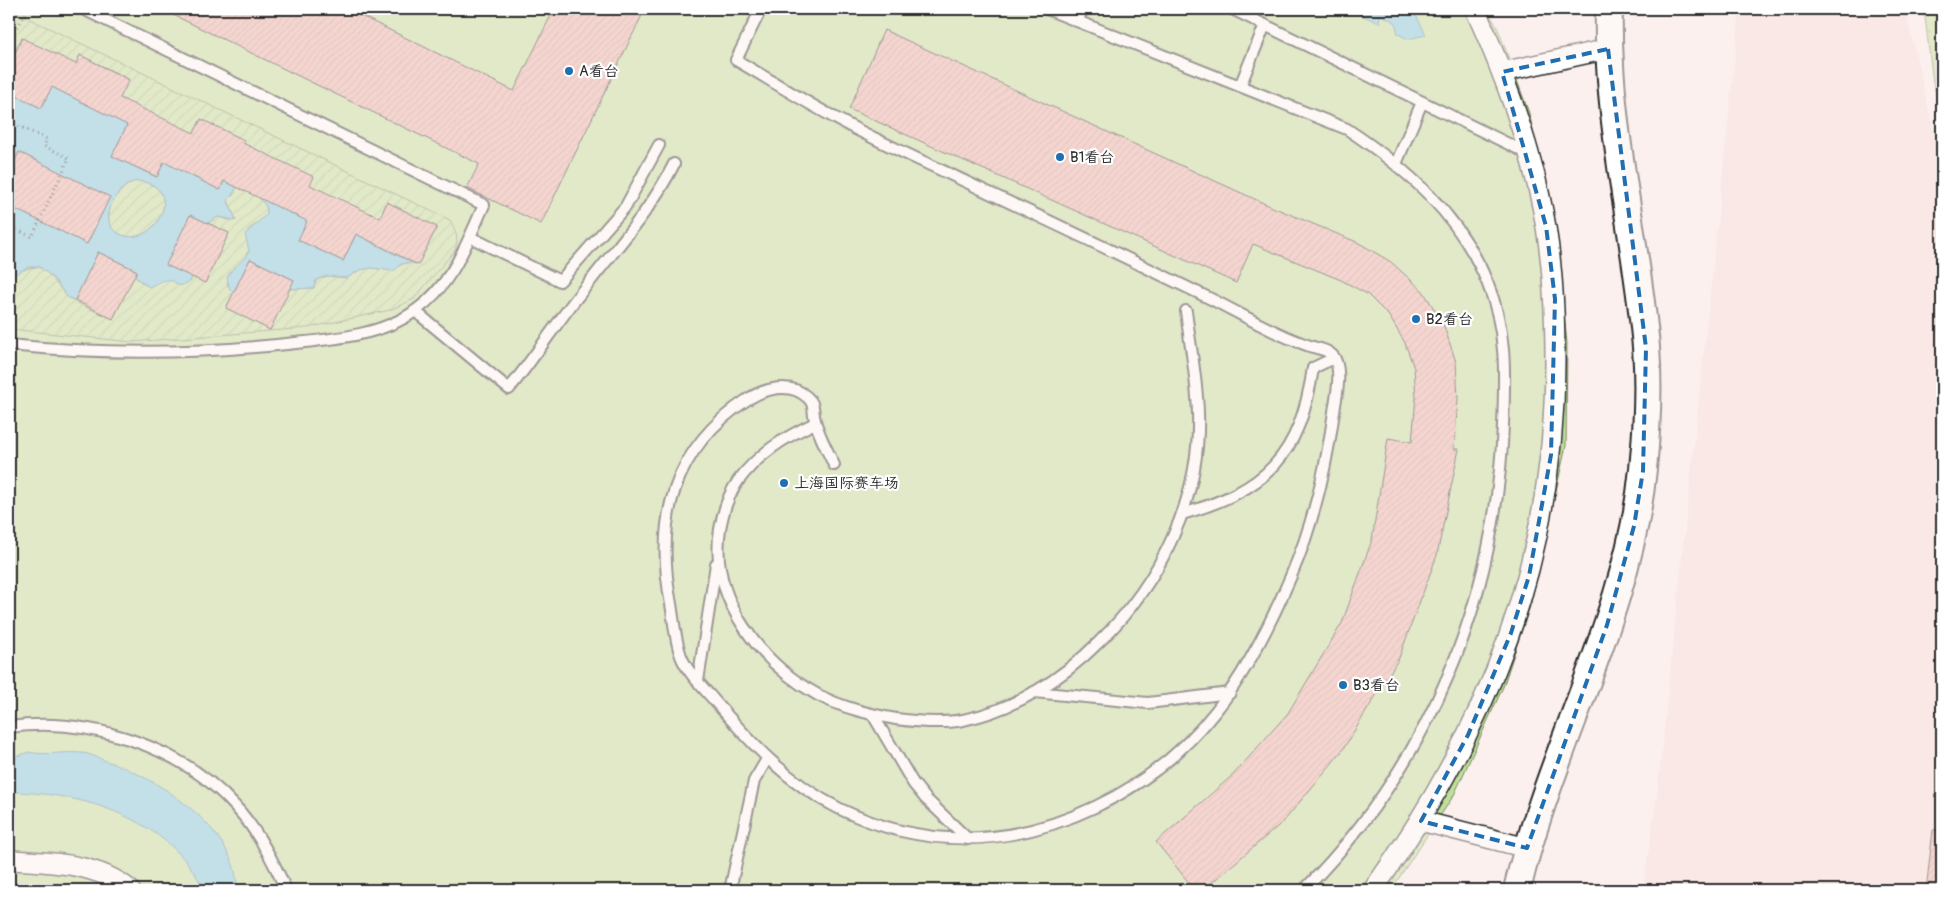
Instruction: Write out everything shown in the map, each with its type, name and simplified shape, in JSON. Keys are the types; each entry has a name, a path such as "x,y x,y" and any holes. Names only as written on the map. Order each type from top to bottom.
{"street":[{"path":"1374,890 1421,821 1463,744 1490,687 1511,633 1529,576 1542,517 1551,455 1555,382 1555,299 1546,226 1529,154 1502,72 1474,9"},
{"path":"1517,890 1527,848 1607,625 1634,526 1643,471 1647,405 1646,348 1612,101 1608,50 1610,9"},
{"path":"1502,72 1608,50"},
{"path":"1421,821 1527,848"},
{"path":"9,860 90,870 117,880 130,890"}],"lane":[{"path":"9,345 115,354 228,350 333,339 397,322 415,311 445,283 458,264 484,205 83,9"},
{"path":"761,9 736,60 832,116 881,141 1089,239 1290,338 1324,350 1334,358 1338,372 1330,445 1310,528 1277,610 1230,693 1212,718 1184,747 1166,763 1126,790 1069,818 1017,832 968,840 931,838 868,821 822,800 767,759 747,740 698,681 681,657 664,564 667,515 684,467 703,440 727,415 764,390 790,390 806,395 814,407 815,423 834,465"},
{"path":"1047,9 1347,129 1396,164 1428,193 1450,218 1471,248 1488,282 1501,324 1505,361 1498,489 1491,541 1468,625 1431,715 1386,791 1359,829 1304,890"},
{"path":"1077,21 1083,9"},
{"path":"1232,9 1529,154"},
{"path":"1240,86 1265,25"},
{"path":"1396,164 1422,102"},
{"path":"470,237 560,281 626,206 659,145"},
{"path":"415,311 509,389 592,278 636,226 651,205 674,164"},
{"path":"718,557 727,596 738,618 770,658 792,678 835,703 873,715 932,722 960,721 1005,707 1034,692 1090,652 1116,626 1140,596 1162,560 1182,514 1193,478 1198,445 1198,412 1186,311"},
{"path":"1182,514 1217,504 1236,495 1272,467 1284,452 1304,416 1313,368 1334,358"},
{"path":"698,681 722,520 727,501 737,482 772,447 815,423"},
{"path":"1034,692 1148,703 1230,693"},
{"path":"873,715 913,783 926,799 968,840"},
{"path":"9,727 61,726 104,732 125,738 172,758 215,787 234,805 267,849 286,890"},
{"path":"730,890 754,781 767,759"}],"path":[{"path":"9,33 18,26 29,9"},
{"path":"9,122 47,139 44,146 69,158 32,237 9,226"}],"highlighted area":[{"path":"1608,49 1646,348 1643,471 1634,526 1607,625 1527,848 1421,821 1468,735 1511,633 1529,576 1551,455 1555,299 1546,226 1502,72"}],"shaded area":[{"path":"1740,9 1905,9 1942,166 1942,890 1643,890 1657,795"}],"green space":[{"name":"上海国际赛车场","path":"9,9 1486,9 1497,26 1529,113 1555,229 1567,343 1566,446 1531,603 1503,687 1454,795 1391,890 9,890"},
{"path":"9,9 450,220 456,235 455,250 414,299 390,310 307,328 132,342 9,329 9,277 30,268 37,267 43,269 70,299 113,319 134,276 145,285 167,279 190,282 192,277 205,283 229,233 208,223 218,217 236,220 228,200 235,193 233,163 244,140 201,119 183,155 127,126 118,102 129,79 80,55 66,84 22,38 9,65","holes":["260,198 365,237 369,241 387,202 437,227 418,265 405,264 399,266 394,271 371,268 360,270 347,278 327,276 316,280 314,288 289,289 270,330 226,308 234,292 227,284 230,275 233,269 241,264 249,250 247,241 248,231 267,214 267,208"]},
{"path":"1924,9 1942,9 1942,114 1933,83"},
{"path":"137,181 153,185 161,194 164,204 160,216 153,226 143,234 131,237 118,233 112,227 109,220 109,212 116,196 122,189"}],"water":[{"path":"1348,9 1413,9 1426,35 1408,39 1398,34 1395,22 1380,15 1379,23"},
{"path":"56,79 121,106 127,126 112,156 156,177 170,149 177,169 220,190 233,163 236,189 228,201 236,220 218,217 208,223 190,215 167,265 192,277 190,282 179,286 171,281 164,280 149,287 134,276 136,270 98,252 75,300 67,297 55,280 40,267 28,267 9,277 9,257 13,249 9,247 9,129 12,113 9,105 9,92 41,108","holes":["137,181 153,185 161,194 164,204 160,216 153,226 143,234 131,237 118,233 112,227 109,220 109,212 116,196 122,189"]},
{"path":"260,198 312,211 299,240 343,261 362,222 365,237 369,241 411,262 401,264 394,271 371,268 360,270 347,278 327,276 316,280 314,288 289,289 294,280 250,259 234,292 230,290 227,278 249,251 245,234 267,214 267,208"},
{"path":"29,752 41,754 84,753 148,779 170,793 210,827 225,847 234,868 237,890 204,890 189,865 170,845 147,828 121,814 94,804 65,797 9,792 9,755 17,756"}],"building":[{"path":"161,9 347,9 514,91 554,9 645,9 541,224 467,188 479,164"},
{"path":"884,30 1270,206 1359,243 1391,262 1423,291 1443,323 1456,362 1458,399 1454,449 1459,449 1437,555 1399,658 1342,751 1284,821 1203,890 1195,890 1156,842 1234,774 1288,713 1342,623 1372,540 1388,438 1412,442 1416,397 1414,368 1405,343 1389,316 1367,294 1341,280 1253,244 1236,283 849,109"},
{"path":"22,38 76,64 80,55 129,80 120,98 194,133 201,119 244,140 243,143 314,177 310,185 380,218 387,202 437,227 418,265 356,234 343,261 298,240 307,221 224,181 220,190 164,162 157,177 112,156 127,125 52,87 41,108 9,92 9,65"},
{"path":"19,152 110,197 87,244 9,206 9,174"},
{"path":"190,215 229,233 205,283 166,265"},
{"path":"98,252 137,271 113,319 75,300"},
{"path":"250,259 294,280 270,330 226,308"},
{"path":"1933,830 1942,830 1942,890 1926,890"}],"place":[{"name":"A看台","path":"569,71"},
{"name":"B1看台","path":"1060,157"},
{"name":"B2看台","path":"1416,319"},
{"name":"上海国际赛车场","path":"784,483"},
{"name":"B3看台","path":"1343,685"}]}
